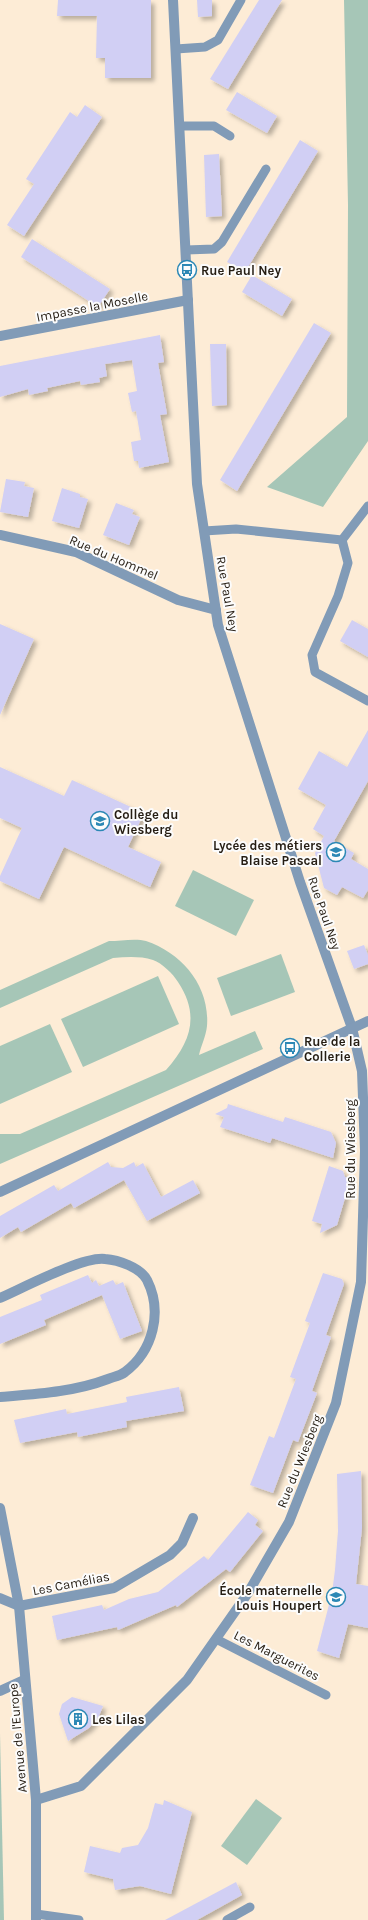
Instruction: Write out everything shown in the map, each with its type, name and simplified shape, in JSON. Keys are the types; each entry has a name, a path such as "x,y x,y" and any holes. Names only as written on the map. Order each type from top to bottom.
{"street":[{"name":"Rue Paul Ney","path":"173,0 197,484 218,625 300,882 352,1028"},
{"name":"Impasse la Moselle","path":"0,336 188,300"},
{"name":"Rue du Hommel","path":"0,535 76,552 178,600 216,610"},
{"path":"0,1192 368,1021"},
{"name":"Rue du Wiesberg","path":"36,1800 81,1786 187,1680 248,1593 289,1522 336,1402 361,1282 366,1151 362,1071 352,1028"},
{"path":"0,1298 81,1262 103,1258 127,1263 146,1279 154,1306 153,1333 142,1356 124,1373 88,1386 0,1397"},
{"name":"Avenue de l'Europe","path":"0,1508 19,1606 24,1680 36,1800 36,1917"},
{"name":"Les Camélias","path":"19,1606 114,1588 124,1584 170,1555 182,1543 193,1518"},
{"path":"0,1598 19,1606"},
{"path":"0,1691 24,1680"}],"lane":[{"path":"176,49 205,47 218,40 241,0"},
{"path":"180,126 214,126 230,136"},
{"path":"186,250 214,249 222,242 266,168"},
{"path":"342,540 368,506"},
{"path":"204,531 236,529 342,540"},
{"path":"342,540 348,564 338,596 312,656 315,672 368,701"},
{"name":"Les Marguerites","path":"216,1639 326,1695"},
{"path":"227,1920 250,1907"},
{"path":"36,1917 79,1920"}],"green space":[{"path":"344,0 368,0 368,441 323,507 267,487 347,417 348,205"},
{"path":"193,870 254,900 236,936 175,906"},
{"path":"142,940 159,946 182,963 191,973 199,985 207,1011 207,1026 199,1055 255,1031 263,1049 0,1164 0,1134 20,1134 166,1070 175,1060 187,1039 190,1028 190,1017 189,1006 185,994 176,979 167,969 156,961 143,958 113,958 0,1008 0,990 109,941"},
{"path":"281,954 295,992 231,1016 217,978"},
{"path":"158,976 179,1024 83,1067 61,1019"},
{"path":"50,1024 72,1072 0,1104 0,1046"},
{"path":"0,1733 4,1920 0,1920"},
{"path":"256,1799 282,1818 247,1865 221,1846"}],"building":[{"path":"58,0 151,0 151,78 105,78 105,58 96,58 97,16 57,16"},
{"path":"197,0 212,0 212,16 198,17"},
{"path":"259,0 282,0 228,89 210,79"},
{"path":"237,92 277,116 267,133 226,110"},
{"path":"85,105 102,117 24,236 7,225 34,184 26,179 70,112 77,117"},
{"path":"300,140 318,151 245,272 227,262"},
{"path":"219,154 222,216 206,217 204,155"},
{"path":"32,239 110,289 98,307 21,257"},
{"path":"252,275 292,299 282,316 242,292"},
{"path":"314,323 331,333 237,491 220,480"},
{"path":"160,335 164,362 158,363 167,414 160,415 169,462 139,468 138,461 134,461 131,442 141,440 136,411 132,412 128,393 137,391 132,360 105,364 107,376 99,378 100,382 81,385 80,381 47,388 48,391 29,395 28,389 0,397 0,366"},
{"path":"210,344 226,344 227,405 212,406"},
{"path":"6,479 25,482 24,486 34,488 28,517 0,512"},
{"path":"62,488 80,494 80,497 88,499 79,528 52,521"},
{"path":"116,503 134,510 132,514 140,517 129,545 103,535"},
{"path":"352,620 368,629 368,657 340,641"},
{"path":"0,624 34,639 0,715"},
{"path":"368,730 368,781 334,841 330,839 354,853 351,859 368,869 368,890 363,898 342,887 337,895 324,888 315,853 324,836 313,829 326,805 298,789 319,751 347,767"},
{"path":"0,767 64,796 72,780 144,813 128,847 161,862 150,887 64,847 39,899 0,881 0,876 22,828 0,818"},
{"path":"364,945 368,955 368,964 354,969 347,951"},
{"path":"228,1104 283,1122 285,1117 331,1132 336,1143 333,1158 272,1138 270,1143 220,1127 224,1117 215,1114 227,1108"},
{"path":"108,1162 111,1167 123,1168 134,1162 136,1167 143,1163 161,1197 193,1180 200,1193 147,1221 124,1180 74,1208 71,1203 21,1232 18,1227 0,1238 0,1216 54,1185 58,1191"},
{"path":"329,1166 343,1171 345,1177 351,1178 337,1225 320,1233 322,1224 312,1221"},
{"path":"323,1273 342,1279 344,1284 326,1335 331,1337 312,1391 317,1393 298,1442 293,1440 273,1493 250,1485 269,1436 274,1438 296,1379 290,1377 310,1323 305,1321"},
{"path":"88,1275 92,1283 96,1280 99,1286 113,1280 116,1285 123,1282 142,1331 120,1339 102,1295 44,1320 46,1325 0,1344 0,1317 42,1300 40,1295"},
{"path":"179,1387 184,1411 126,1421 127,1427 78,1437 77,1432 20,1443 14,1420 66,1409 67,1414 127,1402 126,1397"},
{"path":"361,1471 362,1528 356,1584 368,1586 368,1628 348,1624 339,1658 317,1651 332,1593 335,1570 338,1531 337,1474"},
{"path":"248,1512 258,1520 255,1525 263,1531 230,1572 226,1569 177,1607 176,1605 118,1630 117,1627 57,1640 52,1616 102,1605 104,1610 129,1599 158,1592 204,1556 208,1560"},
{"name":"Les Lilas","path":"72,1697 103,1706 99,1716 89,1728 68,1741 59,1714 62,1704"},
{"path":"164,1800 192,1812 171,1894 140,1886 115,1890 113,1879 84,1872 90,1846 120,1853 122,1848 138,1845 148,1828 155,1803 163,1805"},
{"path":"236,1882 242,1895 197,1920 165,1920"}],"place":[{"name":"Rue Paul Ney","path":"187,270"},
{"name":"Collège du Wiesberg","path":"100,821"},
{"name":"Lycée des métiers Blaise Pascal","path":"336,852"},
{"name":"Rue de la Collerie","path":"290,1048"},
{"name":"École maternelle Louis Houpert","path":"336,1597"},
{"name":"Les Lilas","path":"78,1719"}]}
